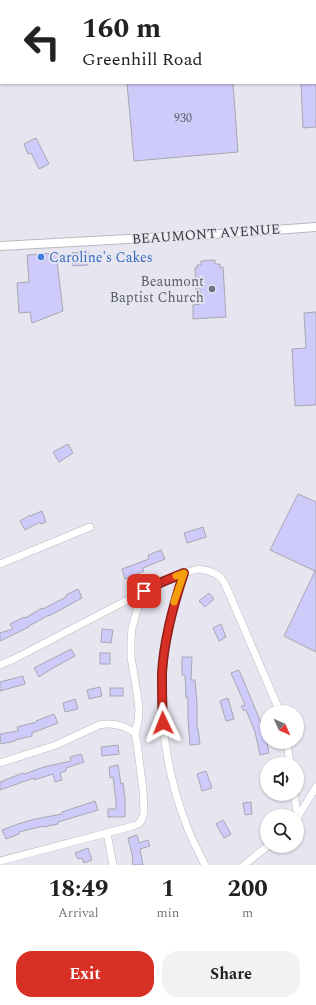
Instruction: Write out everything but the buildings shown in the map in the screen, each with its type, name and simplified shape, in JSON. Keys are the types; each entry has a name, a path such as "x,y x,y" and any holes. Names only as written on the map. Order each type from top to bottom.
{"street":[{"name":"BEAUMONT AVENUE","path":"0,246 316,227"},
{"path":"0,564 90,527"},
{"path":"0,665 162,582 198,569 216,574 225,584 277,705"},
{"path":"184,573 174,603 165,647 162,672 163,723 169,766 177,797 185,821 205,865"},
{"path":"0,861 133,826 138,824 141,820 143,816 144,804 135,733 138,722 139,708 131,657 131,639 135,616 142,593"},
{"path":"0,763 56,745 99,725 114,724 129,729 135,733"},
{"path":"303,809 316,787"},
{"path":"107,833 113,865"},
{"path":"244,865 260,852"}],"slow traffic":[{"path":"174,602 184,573 176,576"}],"place":[{"name":"Caroline's Cakes","path":"41,257"},
{"name":"Beaumont Baptist Church","path":"212,289"}],"route":[{"path":"144,591 184,573 176,597 165,647 162,672 163,723"}]}
